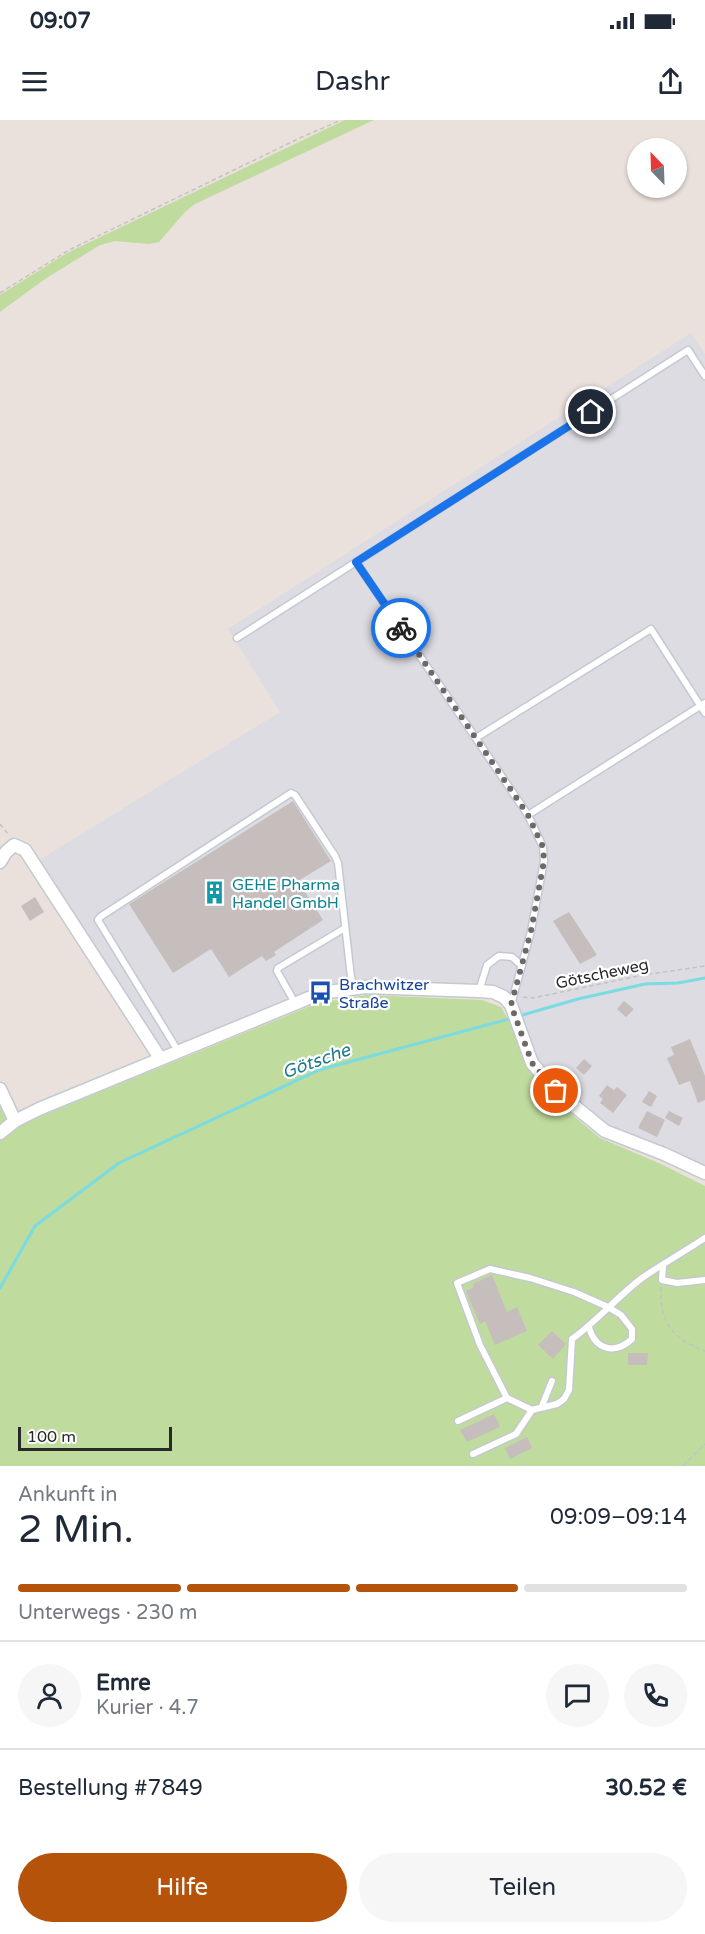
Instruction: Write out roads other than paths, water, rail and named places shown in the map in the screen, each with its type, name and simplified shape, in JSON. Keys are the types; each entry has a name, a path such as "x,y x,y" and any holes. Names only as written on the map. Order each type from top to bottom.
{"street":[{"path":"0,862 14,845 25,850 160,1058"},
{"path":"0,1132 15,1121 39,1109 321,993 354,988 479,991 493,992 512,1001 519,1029 532,1063 556,1091 605,1131 705,1173"},
{"path":"0,1089 15,1121"}],"lane":[{"path":"237,638 688,350 705,376"},
{"path":"356,562 528,815 543,847 544,861 522,966 512,1001"},
{"path":"476,738 651,629 703,704 705,713"},
{"path":"528,815 703,704"},
{"path":"177,1051 98,921 100,917 291,793 295,795 338,863 354,988"},
{"path":"295,1003 277,971 279,968 345,928"},
{"path":"479,991 487,965 499,956 512,957 522,966"},
{"path":"473,1454 516,1434 532,1410 557,1404 564,1399 569,1390 572,1339 589,1327 642,1278 705,1238"},
{"path":"663,1265 662,1280 677,1283 705,1280"},
{"path":"532,1410 507,1398 480,1345 457,1283 490,1269 530,1278 574,1292 608,1307 621,1316 632,1329 632,1339 624,1346 614,1349 607,1348 591,1338 589,1327"},
{"path":"542,1406 552,1381"},
{"path":"458,1421 507,1398"}],"waterway":[{"name":"Götsche","path":"519,1016 578,999 645,984 678,983 705,978"},
{"name":"Götsche","path":"0,1288 35,1226 119,1163 319,1070 513,1018"}],"place":[{"name":"GEHE Pharma Handel GmbH","path":"214,893"},
{"name":"Brachwitzer Straße","path":"321,993"}]}
